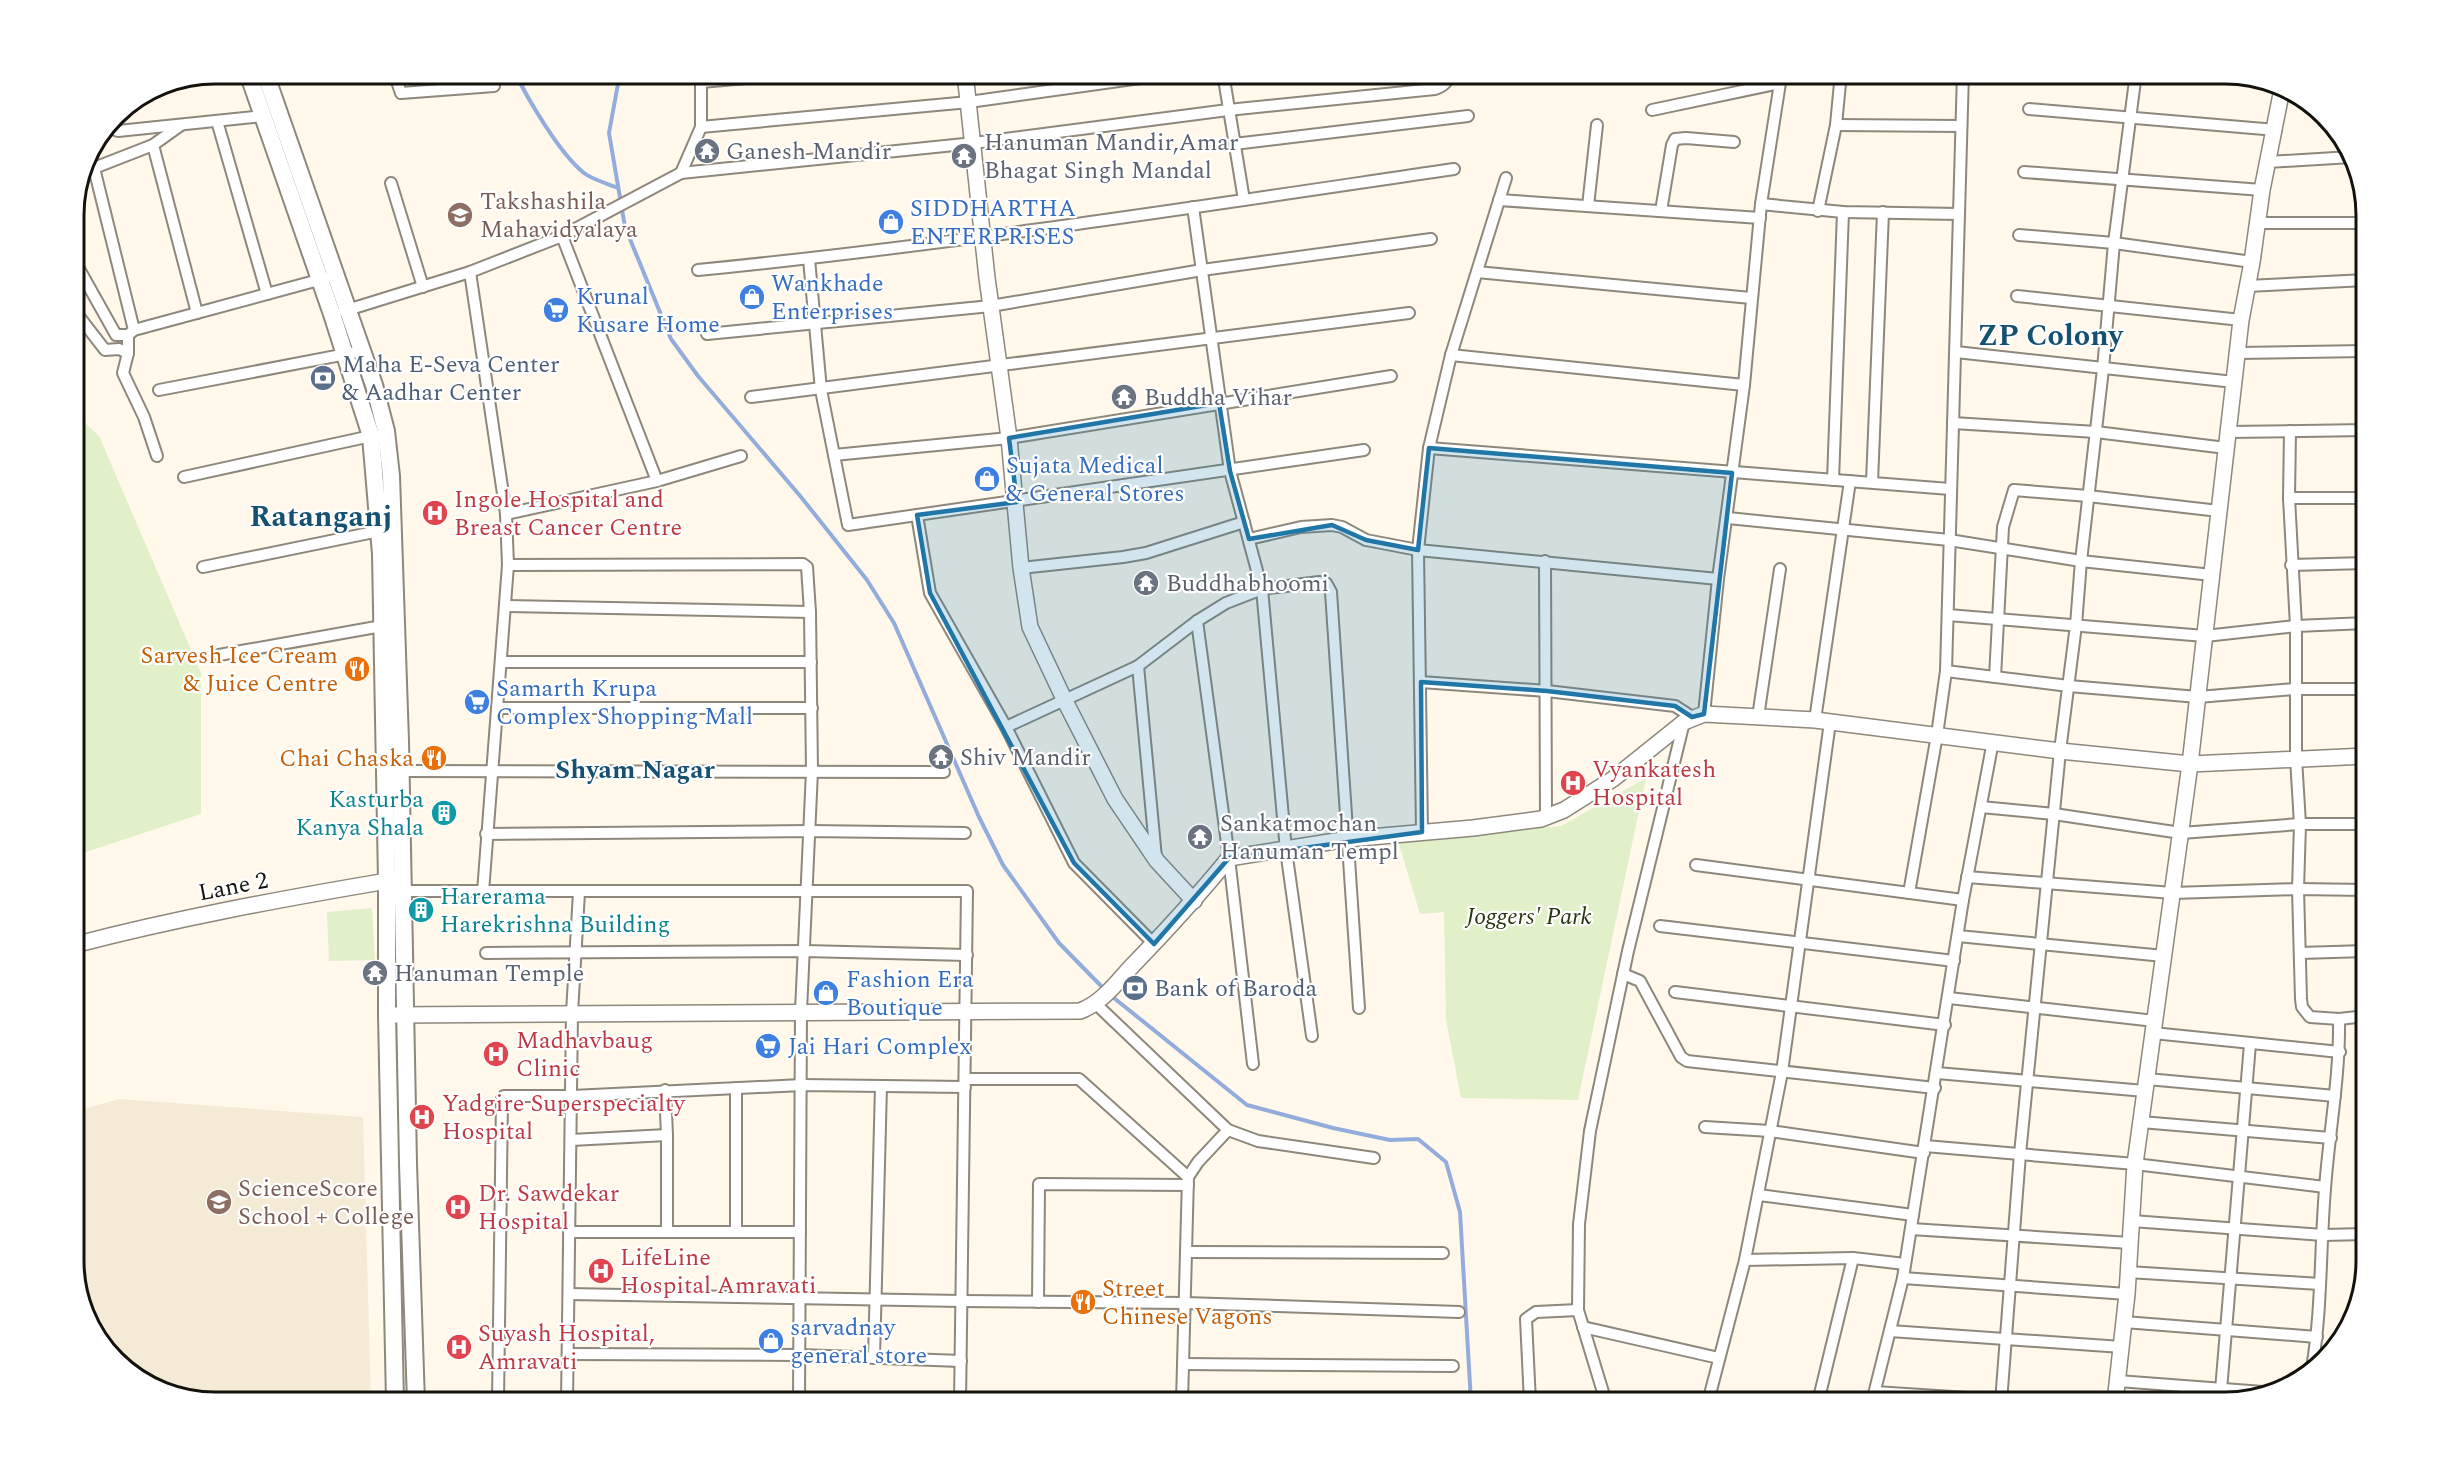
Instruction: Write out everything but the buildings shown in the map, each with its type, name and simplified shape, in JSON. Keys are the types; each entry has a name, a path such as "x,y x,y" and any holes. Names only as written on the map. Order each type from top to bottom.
{"main road":[{"path":"252,84 339,312 362,351 386,431 391,476 400,771 398,885 387,1015 395,1392"},
{"path":"268,84 327,278"},
{"path":"339,312 345,355 371,436 379,531 382,626 405,1015 416,1392"}],"street":[{"path":"397,84 400,93 494,86"},
{"path":"448,84 450,89"},
{"path":"681,173 700,127 701,84"},
{"path":"966,84 991,306 1010,438 1021,568 1030,627 1115,799 1157,861 1194,901"},
{"path":"700,127 969,102 1102,84"},
{"path":"1224,84 1244,200"},
{"path":"339,312 470,273 562,236 634,200 681,173 974,143 1228,110 1435,89 1444,84"},
{"path":"1652,110 1756,84"},
{"path":"1602,1392 1578,1310 1579,1224 1590,1131 1623,974 1693,718 1728,518 1744,385 1761,204 1779,84"},
{"path":"1818,211 1836,125 1840,84"},
{"path":"1909,893 1946,670 1963,84"},
{"path":"2002,1392 2020,1154 2060,751 2076,625 2114,243 2135,84"},
{"path":"2116,1392 2127,1294 2136,1164 2190,764 2241,320 2262,190 2276,130 2281,97"},
{"path":"2029,109 2276,130"},
{"path":"115,130 181,126 263,116"},
{"path":"1234,144 1468,116"},
{"path":"217,121 267,294"},
{"path":"1588,206 1597,125"},
{"path":"1836,125 1961,126"},
{"path":"94,165 153,145 181,126"},
{"path":"1661,211 1675,139 1734,142"},
{"path":"153,145 197,313"},
{"path":"2268,162 2343,157"},
{"path":"698,270 809,259 983,236 1454,169"},
{"path":"2024,172 2262,190"},
{"path":"90,175 131,332 123,368 125,379 144,417 157,456"},
{"path":"1422,832 1418,550 1428,448 1451,355 1506,178"},
{"path":"392,183 423,287"},
{"path":"1499,200 1760,218"},
{"path":"1761,204 1818,211 1959,214"},
{"path":"1193,207 1230,471 1262,590 1286,850 1312,1036"},
{"path":"1833,480 1843,212"},
{"path":"1872,482 1883,212"},
{"path":"2258,223 2356,224"},
{"path":"2019,235 2114,243 2252,262"},
{"path":"562,236 657,481"},
{"path":"707,334 991,306 1202,270 1431,239"},
{"path":"809,259 821,390 848,525 1364,450"},
{"path":"1477,272 1751,298"},
{"path":"470,273 506,514 508,565 483,892"},
{"path":"84,278 116,335 327,278"},
{"path":"2247,286 2356,281"},
{"path":"2017,296 2241,320"},
{"path":"751,397 821,390 1409,313"},
{"path":"84,323 104,349 128,353"},
{"path":"159,390 362,351"},
{"path":"2237,353 2356,351"},
{"path":"1956,352 2234,382"},
{"path":"1451,355 1744,385"},
{"path":"834,455 1010,438 1390,376"},
{"path":"1953,423 2096,432 2226,448"},
{"path":"2228,432 2356,430"},
{"path":"2289,431 2291,565 2296,626 2294,689 2300,824 2298,889 2301,999 2305,1013 2310,1017 2339,1020 2356,1017"},
{"path":"184,477 371,436"},
{"path":"1428,448 1950,489"},
{"path":"506,514 657,481 741,456"},
{"path":"1710,1392 1745,1260 1782,1072 1808,878 1842,529 1850,480"},
{"path":"1995,677 2003,527 2014,490 2219,511"},
{"path":"2289,498 2356,498"},
{"path":"917,515 930,593 1006,727 1074,863 1154,944"},
{"path":"1728,518 1949,540 2081,561 2212,575"},
{"path":"1021,568 1134,555 1244,522"},
{"path":"1249,539 1301,527 1332,525 1366,540 1418,550 1718,579"},
{"path":"203,567 379,531"},
{"path":"1545,561 1546,816"},
{"path":"2291,565 2356,563"},
{"path":"508,565 803,564 809,573 812,771 801,1011 800,1392"},
{"path":"1758,717 1780,569"},
{"path":"1006,727 1138,666 1197,621 1226,603 1262,590 1320,582 1330,587 1359,1008"},
{"path":"505,606 810,612"},
{"path":"1948,615 2205,636 2296,626 2356,623"},
{"path":"1197,621 1229,858 1252,1064"},
{"path":"219,654 382,626"},
{"path":"502,662 811,662"},
{"path":"1138,666 1157,861"},
{"path":"1946,670 2069,686 2198,697 2294,689 2356,689"},
{"path":"1420,682 1547,691 1675,706 1693,718 1758,717 1822,721 2060,751 2190,764 2356,756"},
{"path":"498,708 812,708"},
{"path":"387,1015 1080,1011 1099,1001 1194,901 1229,858 1348,839 1473,828 1546,816 1564,810 1613,779 1693,718"},
{"path":"1875,1392 1903,1278 1945,1025 1963,900 1993,741"},
{"path":"400,771 944,772"},
{"path":"1981,807 2054,814 2181,833 2300,824 2356,824"},
{"path":"486,834 810,831 965,833"},
{"path":"1696,865 1963,900"},
{"path":"1967,877 2173,893 2298,889 2356,890"},
{"path":"398,885 483,892 968,891 960,1392"},
{"name":"Lane 2","path":"84,942 235,908 398,885"},
{"path":"567,1392 572,1013 579,891"},
{"path":"1660,926 1954,961"},
{"path":"1958,936 2164,956"},
{"path":"486,953 805,951 967,955"},
{"path":"2300,953 2356,951"},
{"path":"1623,974 1640,981 1681,1057 1694,1063 1935,1088"},
{"path":"1675,992 1945,1025"},
{"path":"1949,998 2035,1006 2250,1044 2340,1052"},
{"path":"1099,1001 1228,1130 1257,1142 1374,1158"},
{"path":"2314,1358 2317,1337 2325,1187 2340,1052 2339,1020"},
{"path":"2222,1392 2237,1176 2250,1044"},
{"path":"1937,1073 2027,1081 2247,1088 2335,1096"},
{"path":"498,1392 502,1099 507,1096 572,1096 802,1084 881,1086 1079,1079 1188,1181"},
{"path":"874,1358 881,1086"},
{"path":"736,1088 736,1232"},
{"path":"664,1090 667,1135 667,1232"},
{"path":"2141,1122 2331,1138"},
{"path":"1705,1127 1770,1131 1924,1149 2136,1164 2325,1187"},
{"path":"1182,1392 1188,1181 1198,1162 1228,1130"},
{"path":"571,1140 667,1135"},
{"path":"1038,1302 1039,1184 1188,1181"},
{"path":"1759,1195 1913,1215"},
{"path":"2132,1221 2323,1235 2356,1234"},
{"path":"1911,1229 2130,1243"},
{"path":"569,1232 800,1232"},
{"path":"1186,1252 1443,1253"},
{"path":"1745,1260 1853,1258 1905,1264"},
{"path":"1820,1392 1853,1258"},
{"path":"2128,1272 2320,1284"},
{"path":"1903,1278 2127,1294"},
{"path":"569,1294 1185,1303 1460,1312"},
{"path":"1530,1392 1526,1319 1536,1312 1578,1310"},
{"path":"2124,1322 2317,1337"},
{"path":"1583,1327 1719,1358"},
{"path":"1890,1330 2122,1347"},
{"path":"568,1354 800,1355 961,1361"},
{"path":"1183,1364 1453,1366"},
{"path":"2118,1381 2244,1391"}],"highlighted area":[{"path":"1219,403 1230,471 1249,539 1332,525 1366,540 1418,550 1429,448 1732,473 1704,714 1692,717 1675,706 1547,691 1421,682 1422,832 1229,858 1154,944 1074,863 930,593 917,515 1017,502 1009,438"}],"shaded area":[{"name":"ScienceScore School + College","path":"119,1099 363,1117 371,1392 198,1391 165,1382 135,1365 122,1354 111,1341 94,1311 85,1278 84,1109"}],"green space":[{"path":"84,422 99,436 201,673 201,814 84,853"},
{"name":"Joggers' Park","path":"1646,778 1578,1100 1461,1098 1446,1020 1444,912 1420,914 1398,841 1561,826"},
{"path":"372,908 375,960 329,961 327,912"}],"waterway":[{"path":"521,84 546,126 575,164 596,180 618,188"},
{"path":"618,84 609,133 625,227 671,339 698,376 801,497 867,580 894,623 979,817 1003,865 1059,943 1104,989"},
{"path":"1109,994 1247,1105 1333,1128 1390,1140 1418,1139 1446,1162 1460,1212 1470,1392"}],"place":[{"name":"Ganesh Mandir","path":"707,151"},
{"name":"Hanuman Mandir,Amar Bhagat Singh Mandal","path":"964,156"},
{"name":"Takshashila Mahavidyalaya","path":"460,215"},
{"name":"SIDDHARTHA ENTERPRISES","path":"891,222"},
{"name":"Wankhade Enterprises","path":"752,297"},
{"name":"Krunal Kusare Home","path":"556,310"},
{"name":"Maha E-Seva Center & Aadhar Center","path":"323,378"},
{"name":"Buddha Vihar","path":"1124,397"},
{"name":"Sujata Medical & General Stores","path":"987,479"},
{"name":"Ingole Hospital and Breast Cancer Centre","path":"435,513"},
{"name":"Buddhabhoomi","path":"1146,583"},
{"name":"Sarvesh Ice Cream & Juice Centre","path":"357,669"},
{"name":"Samarth Krupa Complex Shopping Mall","path":"477,702"},
{"name":"Shiv Mandir","path":"941,757"},
{"name":"Chai Chaska","path":"434,758"},
{"name":"Vyankatesh Hospital","path":"1573,783"},
{"name":"Kasturba Kanya Shala","path":"444,813"},
{"name":"Sankatmochan Hanuman Templ","path":"1200,837"},
{"name":"Harerama Harekrishna Building","path":"421,910"},
{"name":"Hanuman Temple","path":"375,973"},
{"name":"Bank of Baroda","path":"1135,988"},
{"name":"Fashion Era Boutique","path":"826,993"},
{"name":"Jai Hari Complex","path":"768,1046"},
{"name":"Madhavbaug Clinic","path":"496,1054"},
{"name":"Yadgire Superspecialty Hospital","path":"422,1117"},
{"name":"ScienceScore School + College","path":"219,1202"},
{"name":"Dr. Sawdekar Hospital","path":"458,1207"},
{"name":"LifeLine Hospital Amravati","path":"601,1271"},
{"name":"Street Chinese Vagons","path":"1083,1302"},
{"name":"sarvadnay general store","path":"771,1341"},
{"name":"Suyash Hospital, Amravati","path":"459,1347"}],"district":[{"name":"ZP Colony","path":"2050,335"},
{"name":"Ratanganj","path":"321,516"},
{"name":"Shyam Nagar","path":"635,769"}]}
